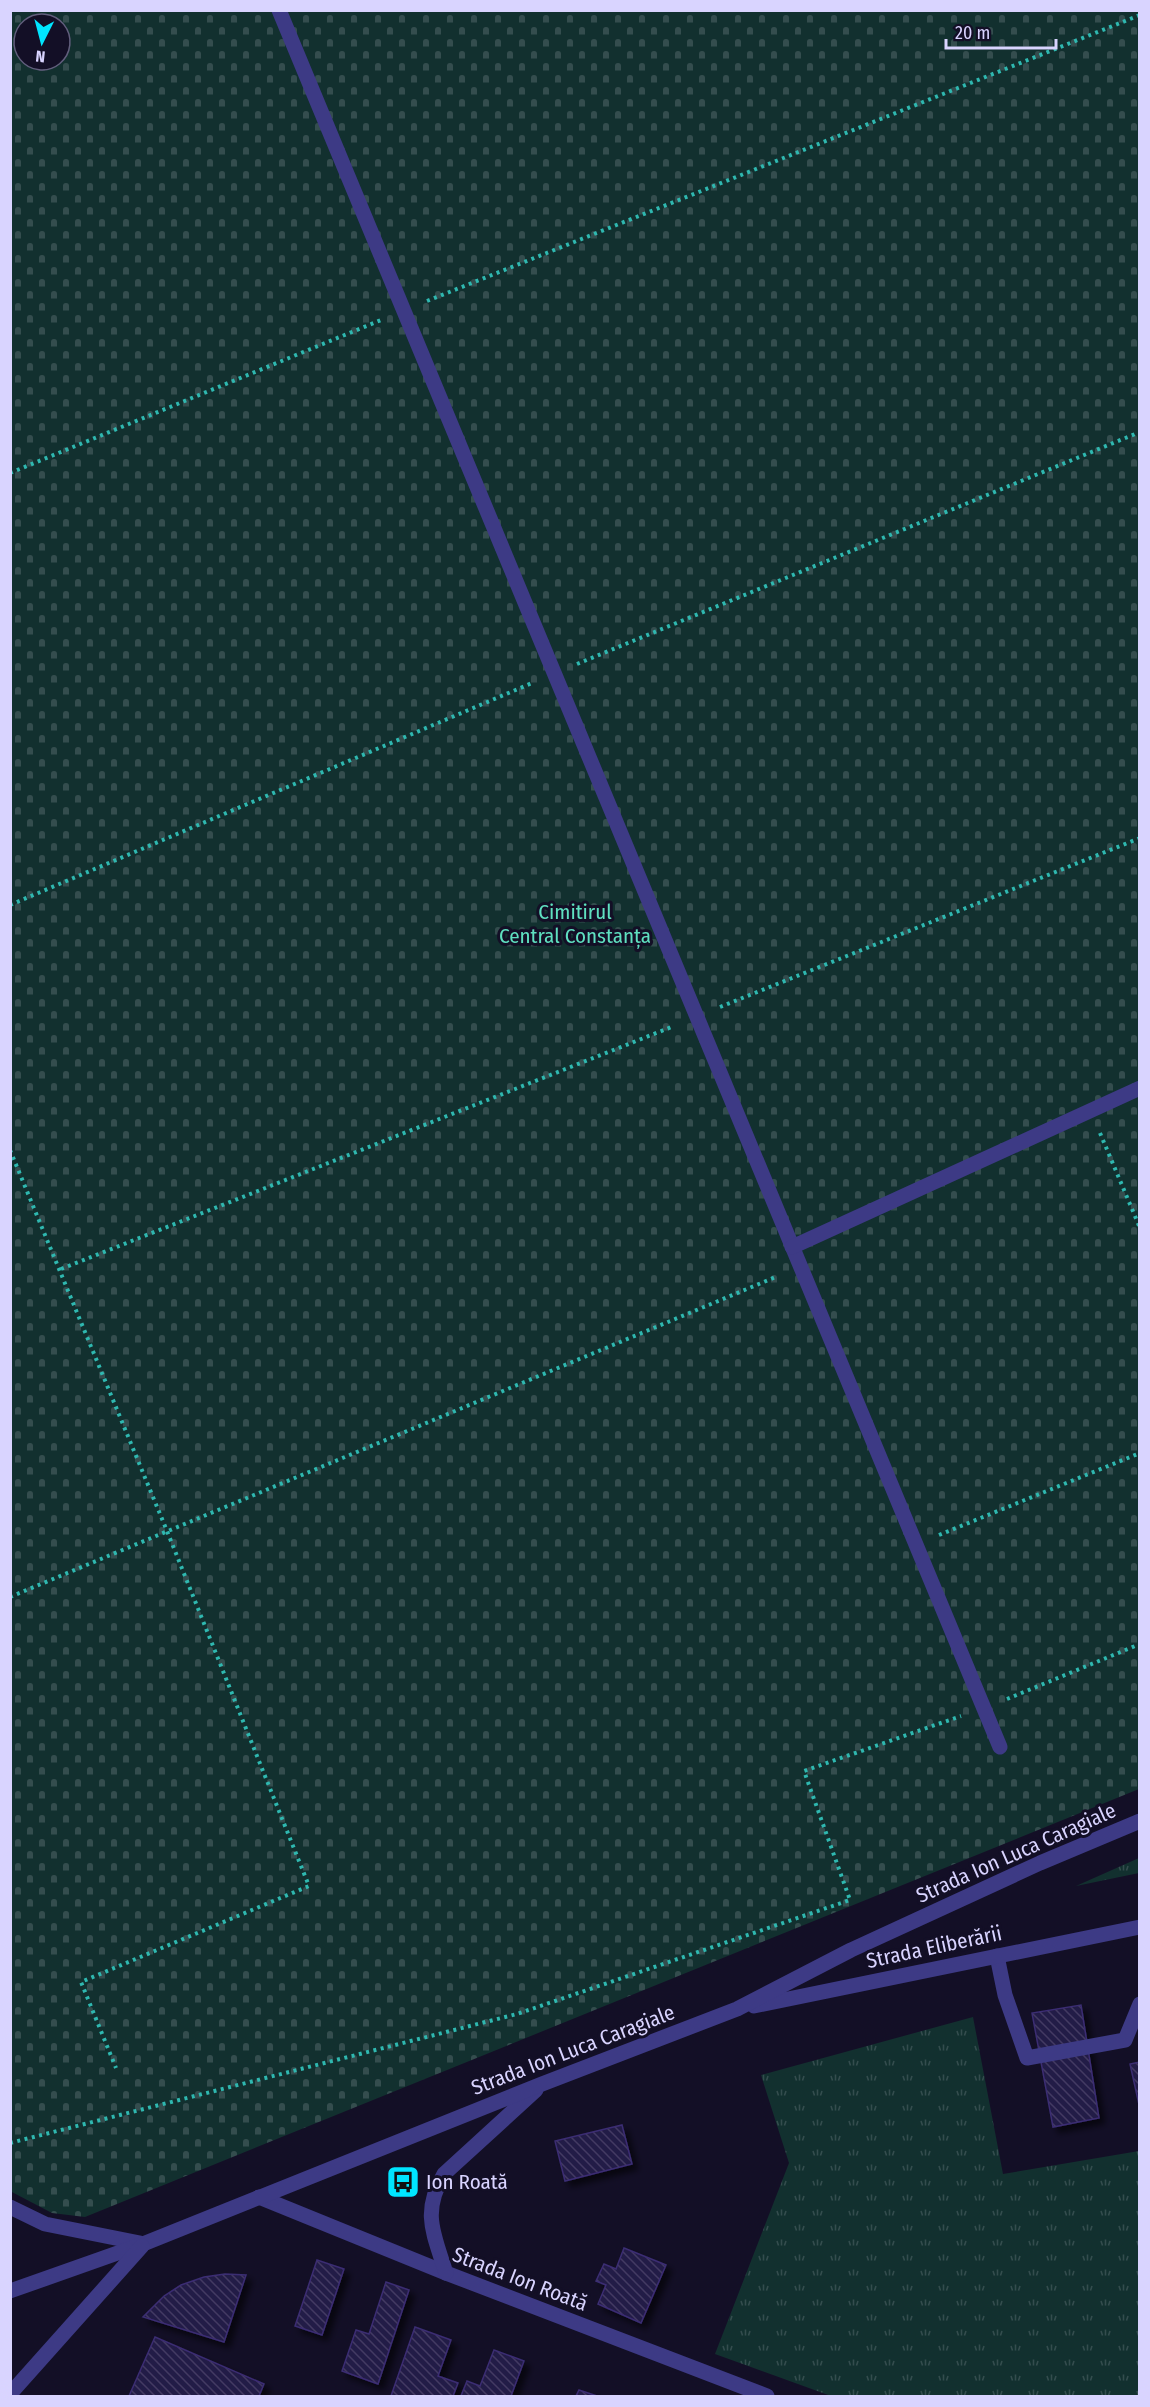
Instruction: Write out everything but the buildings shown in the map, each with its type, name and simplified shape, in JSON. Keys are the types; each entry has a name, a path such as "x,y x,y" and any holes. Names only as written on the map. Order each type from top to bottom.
{"street":[{"path":"279,10 1000,1747"},
{"path":"792,1246 1140,1088"},
{"name":"Strada Ion Luca Caragiale","path":"10,2290 143,2244 542,2084 737,2009 850,1950 1040,1863 1140,1821"},
{"name":"Strada Eliberării","path":"737,2009 1140,1927"},
{"path":"997,1956 1005,1995 1027,2058 1125,2040 1140,2004"},
{"path":"446,2273 430,2220 433,2192 444,2174 542,2084"},
{"name":"Strada Ion Roată","path":"259,2197 446,2273 767,2397"},
{"path":"10,2207 45,2224 143,2244"},
{"path":"10,2394 143,2244"}],"path":[{"path":"10,473 403,310 1140,15"},
{"path":"10,905 554,674 1140,432"},
{"path":"60,1269 697,1017 1140,838"},
{"path":"1091,1111 1140,1228"},
{"path":"10,1150 167,1531 309,1886 81,1982 116,2068"},
{"path":"10,1597 801,1267"},
{"path":"916,1544 1140,1453"},
{"path":"10,2143 517,2014 850,1900 804,1771 984,1708 1140,1644"}],"green space":[{"name":"Cimitirul Central Constanța","path":"10,11 1140,11 1139,1789 85,2217 52,2213 10,2191"},
{"path":"1139,1858 1139,1873 1076,1886"},
{"path":"973,2017 1003,2174 1139,2151 1139,2396 831,2396 715,2354 789,2163 761,2075"}],"place":[{"name":"Ion Roată","path":"403,2182"}]}
